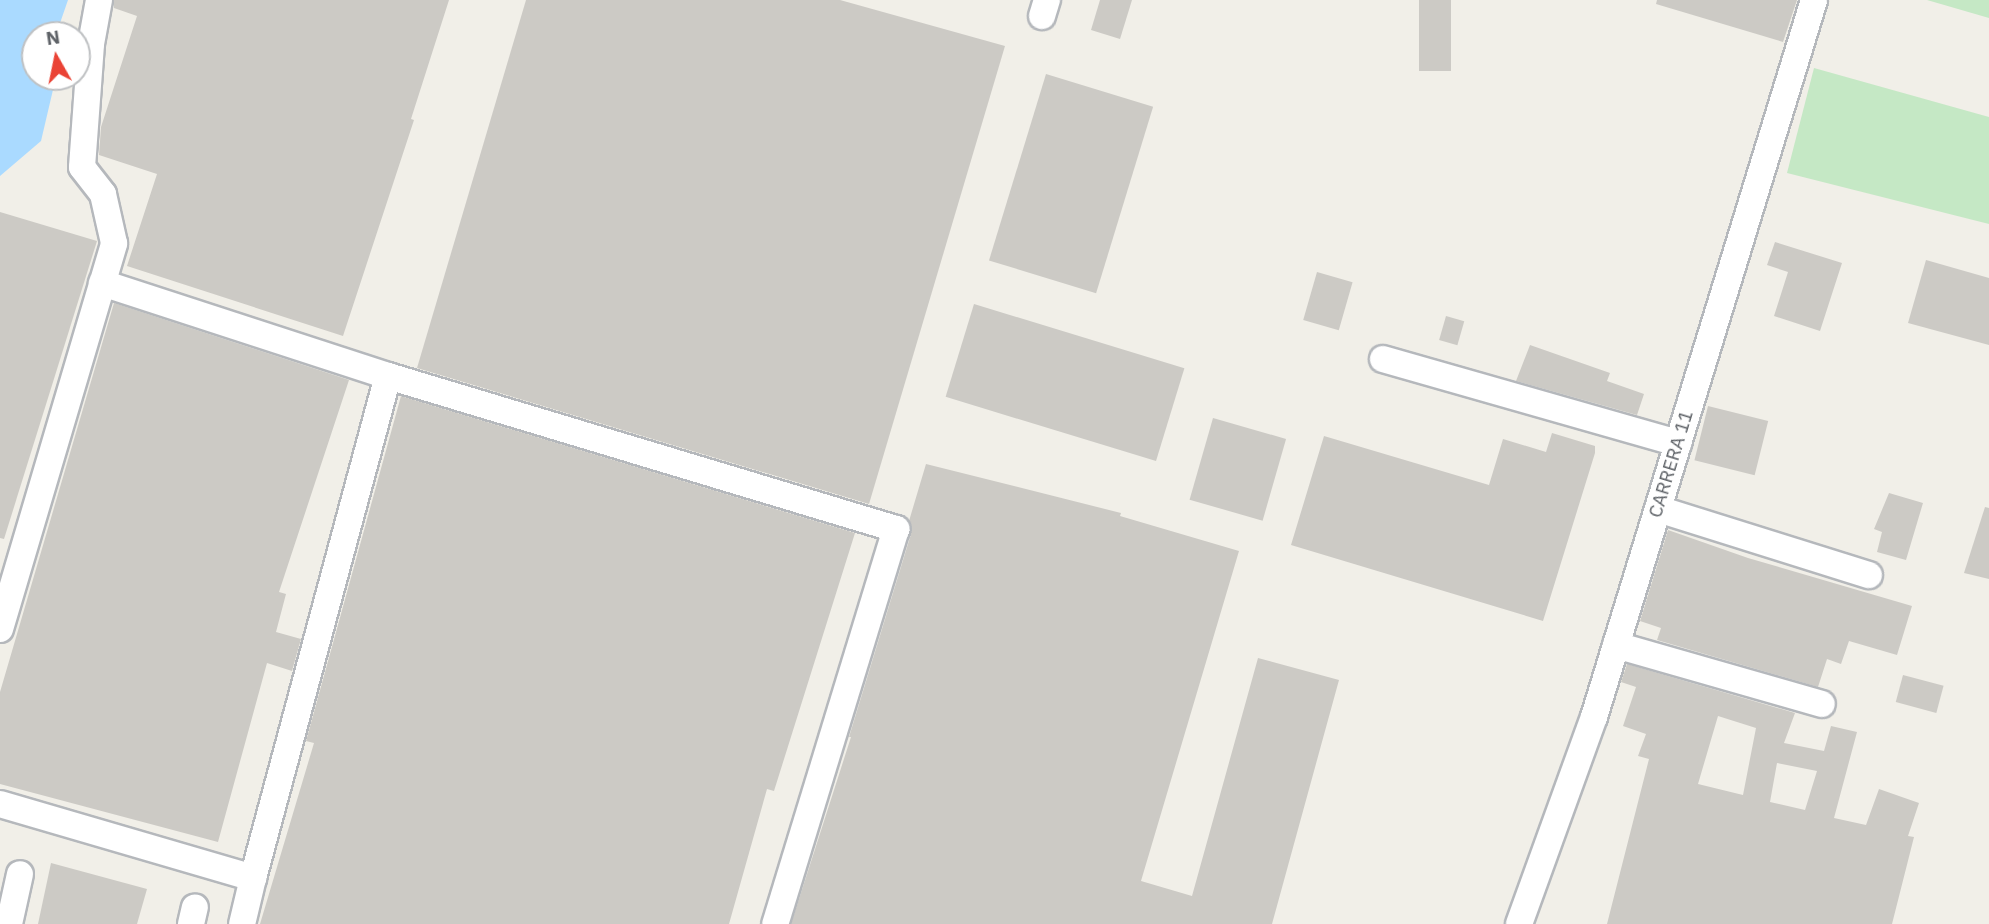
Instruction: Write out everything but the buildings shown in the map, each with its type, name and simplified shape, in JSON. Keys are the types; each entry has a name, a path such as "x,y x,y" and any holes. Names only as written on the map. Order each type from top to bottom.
{"street":[{"path":"0,629 114,243 103,194 82,167 91,44 99,0"},
{"name":"CARRERA 11","path":"1519,924 1594,717 1814,0"},
{"path":"103,283 388,376 897,529 775,924"},
{"path":"1383,359 1678,443"},
{"path":"242,924 388,376"},
{"path":"1658,509 1869,575"},
{"path":"1616,645 1822,704"},
{"path":"0,804 253,877"},
{"path":"9,924 20,874"}],"green space":[{"path":"1927,0 1989,0 1989,18"},
{"path":"1814,68 1989,117 1989,224 1787,173"}],"water":[{"path":"0,0 68,0 61,21 21,21 21,91 53,91 41,141 0,176"}]}
